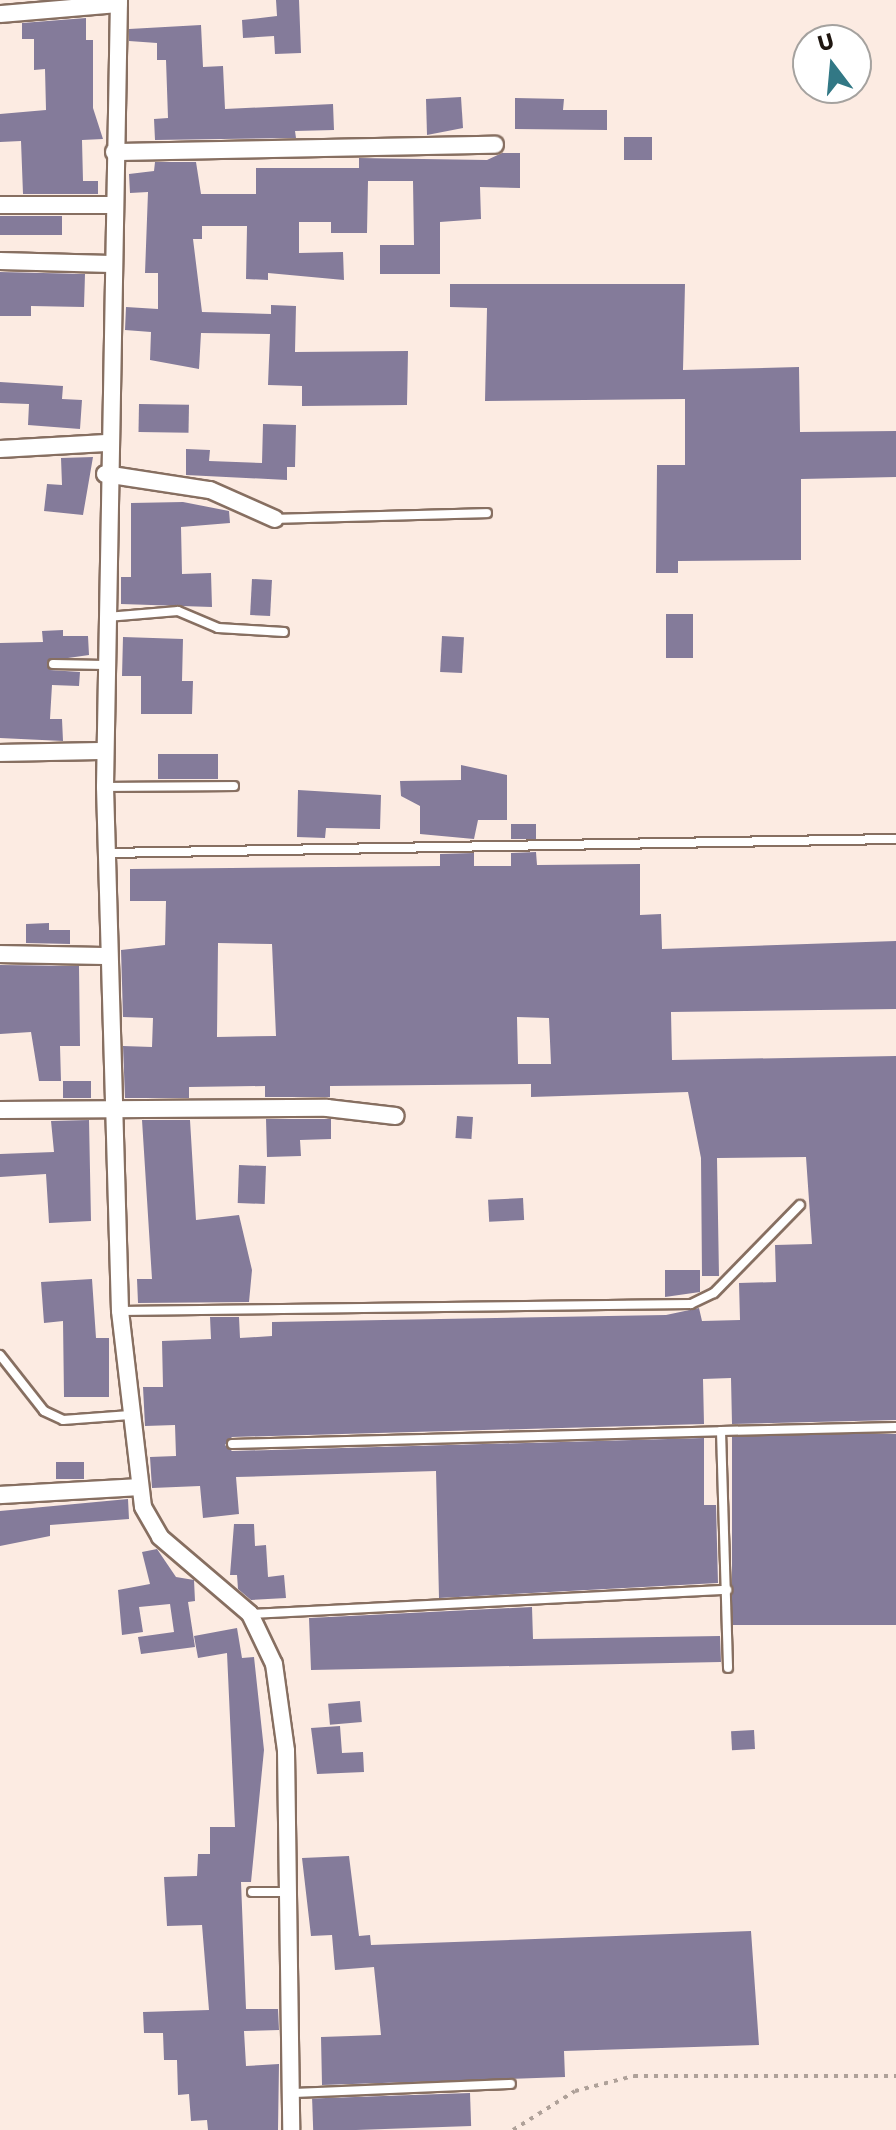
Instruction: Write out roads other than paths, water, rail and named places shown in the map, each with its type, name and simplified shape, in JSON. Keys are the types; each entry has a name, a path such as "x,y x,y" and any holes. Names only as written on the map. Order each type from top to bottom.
{"street":[{"path":"0,14 119,2 105,474 105,787 109,1112 120,1311 137,1487 160,1537 250,1614 274,1664 283,1711 291,2130"},
{"path":"114,152 495,145"},
{"path":"0,205 113,205"},
{"path":"0,261 111,264"},
{"path":"0,449 106,443"},
{"path":"105,474 210,490 275,519"},
{"path":"0,753 105,751"},
{"path":"0,954 109,956"},
{"path":"0,1110 109,1112 327,1108 396,1116"},
{"path":"0,1495 137,1487"}],"lane":[{"path":"275,519 487,513"},
{"path":"106,617 178,611 212,627 284,632"},
{"path":"53,664 105,665"},
{"path":"105,787 234,786"},
{"path":"106,853 896,839"},
{"path":"120,1311 691,1304 714,1293 800,1205"},
{"path":"0,1355 44,1411 63,1420 130,1415"},
{"path":"232,1444 896,1427"},
{"path":"721,1431 728,1668"},
{"path":"250,1614 727,1590"},
{"path":"252,1892 288,1892"},
{"path":"292,2093 511,2084"}]}
